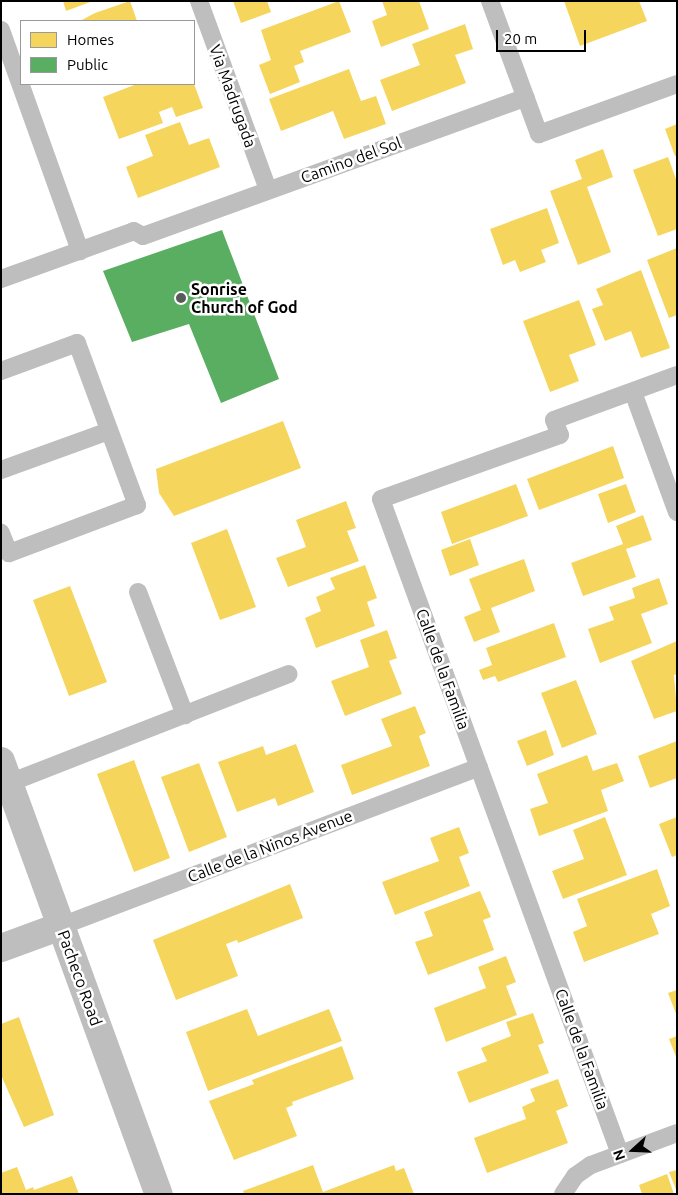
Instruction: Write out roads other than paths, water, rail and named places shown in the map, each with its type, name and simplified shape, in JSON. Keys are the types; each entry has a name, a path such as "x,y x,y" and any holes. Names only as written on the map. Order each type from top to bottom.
{"street":[{"name":"Pacheco Road","path":"5,772 159,1194"},
{"path":"1,948 61,926"}],"lane":[{"name":"Via Madrugada","path":"199,1 268,190"},
{"path":"490,1 539,134 677,84"},
{"path":"1,30 20,83"},
{"path":"21,85 80,251"},
{"name":"Camino del Sol","path":"1,279 134,231 143,236 526,97"},
{"path":"1,371 76,343 138,505 9,553 1,533"},
{"name":"Calle de la Familia","path":"620,1154 381,499 560,435 554,420 677,376"},
{"path":"633,392 677,512"},
{"path":"1,470 109,431"},
{"path":"138,592 185,715"},
{"path":"5,772 185,715 289,674"},
{"name":"Calle de la Ninos Avenue","path":"61,926 479,767"},
{"path":"563,1194 574,1176 591,1165 677,1133"}],"place":[{"name":"Sonrise Church of God","path":"181,298"}]}
